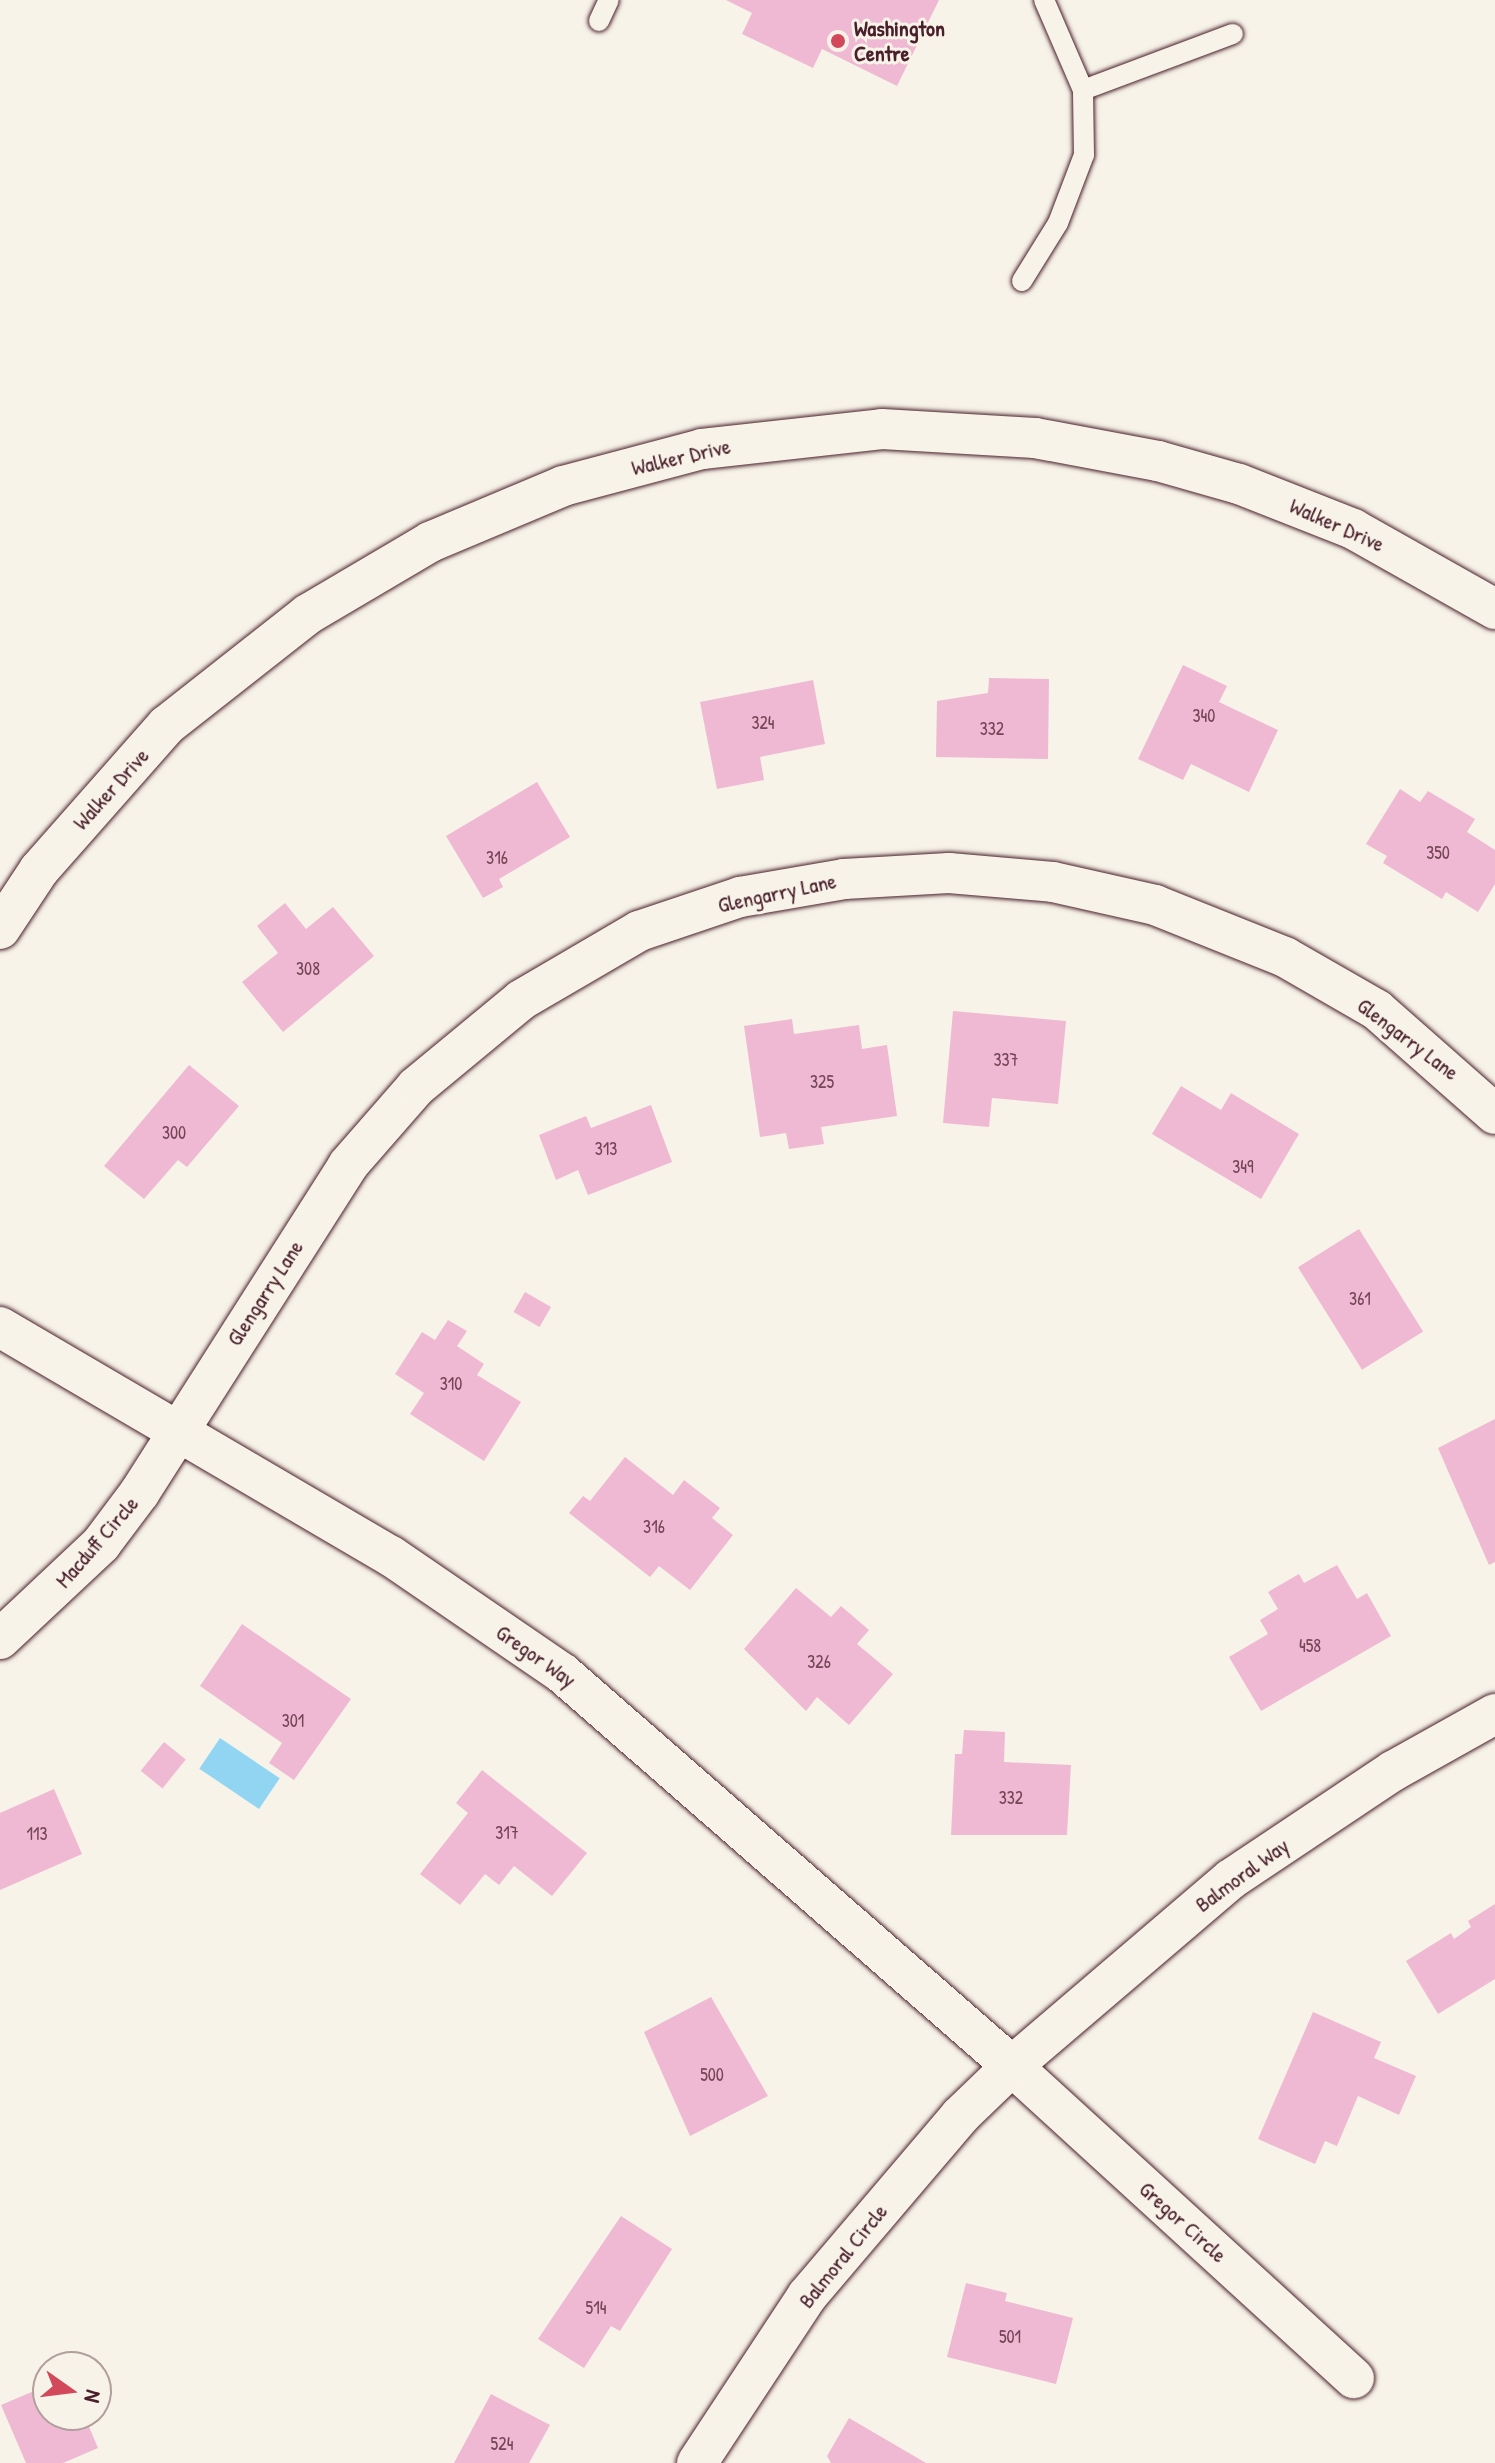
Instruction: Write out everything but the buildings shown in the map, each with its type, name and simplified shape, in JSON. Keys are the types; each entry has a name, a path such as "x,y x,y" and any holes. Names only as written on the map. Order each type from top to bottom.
{"street":[{"name":"Walker Drive","path":"0,929 39,870 167,725 308,614 430,542 563,486 702,449 882,429 1035,438 1158,461 1239,484 1353,529 1495,609"},
{"name":"Glengarry Lane","path":"177,1430 348,1165 416,1087 521,1000 639,931 740,897 844,879 949,873 1053,882 1155,905 1285,957 1377,1010 1495,1114"},
{"name":"Gregor Way","path":"0,1327 391,1556 562,1673 1012,2066"},
{"name":"Macduff Circle","path":"0,1639 101,1544 177,1430"},
{"name":"Balmoral Way","path":"1012,2066 1231,1879 1393,1771 1495,1714"},
{"name":"Gregor Circle","path":"1012,2066 1354,2378"},
{"name":"Balmoral Circle","path":"697,2463 807,2296 960,2116 1012,2066"}],"lane":[{"path":"599,21 609,0"},
{"path":"1022,281 1058,223 1084,155 1083,90 1044,0"},
{"path":"1083,90 1233,34"}],"water":[{"path":"220,1738 280,1778 259,1809 199,1769"}],"place":[{"name":"Washington Centre","path":"838,41"}]}
